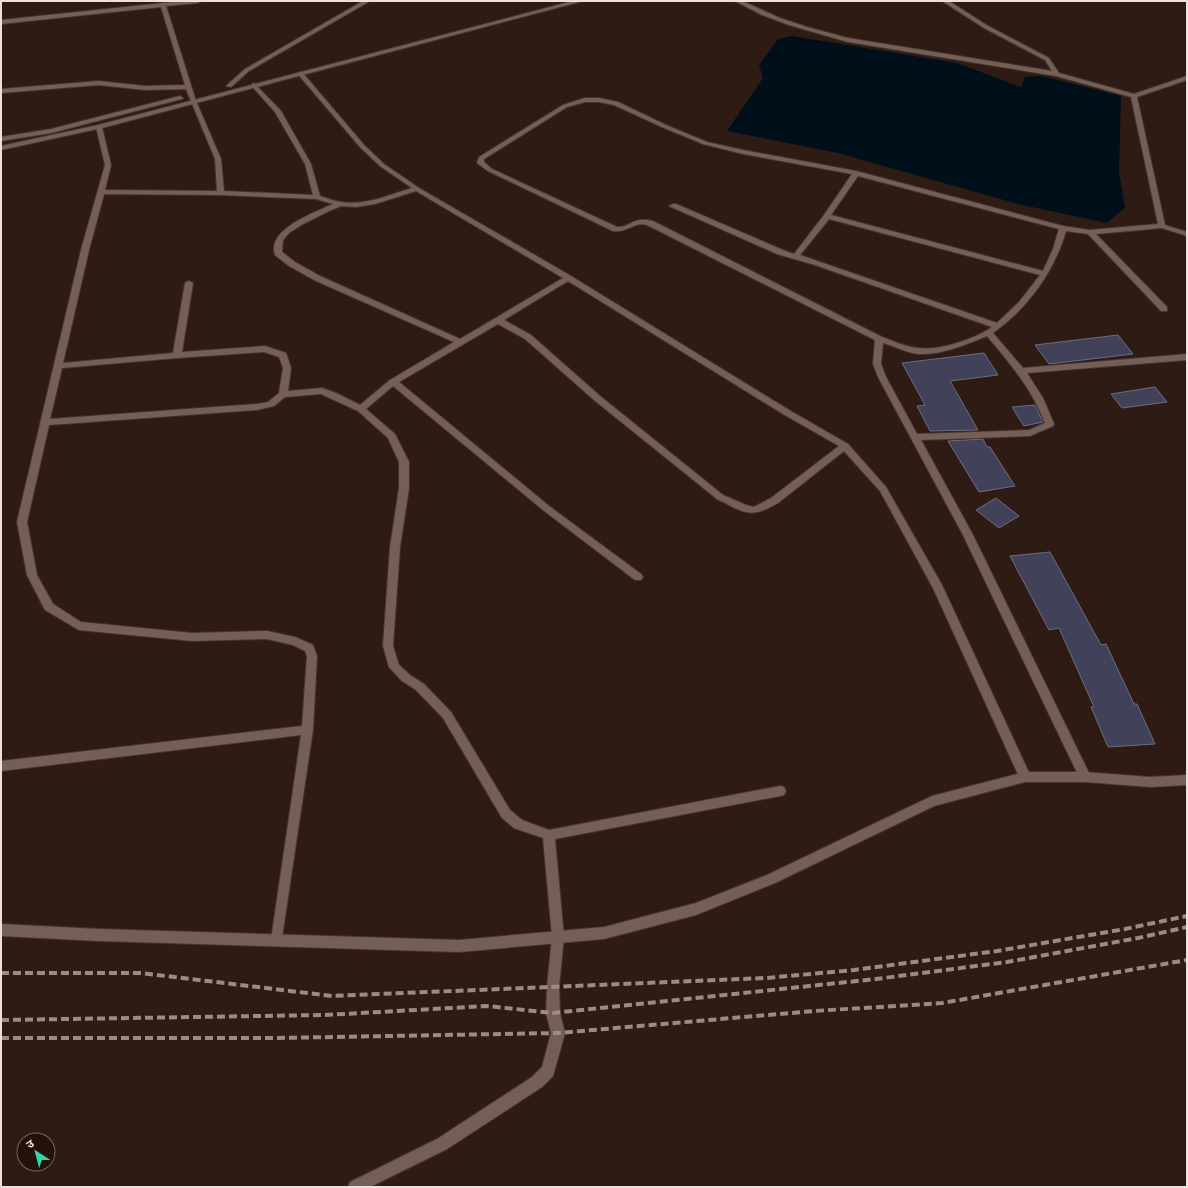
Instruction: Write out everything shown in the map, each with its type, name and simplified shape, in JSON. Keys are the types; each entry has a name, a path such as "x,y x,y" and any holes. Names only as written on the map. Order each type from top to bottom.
{"street":[{"path":"1,22 112,8 198,1"},
{"path":"229,86 248,70 366,1"},
{"path":"1,148 40,141 99,127 229,86 557,1"},
{"path":"1,139 51,131 254,85 580,1"},
{"path":"738,1 761,12 819,34 1057,74 1134,96 1187,78"},
{"path":"945,1 986,27 1048,59 1057,74"},
{"path":"163,5 189,87 218,159 222,193"},
{"path":"300,73 362,146 382,165 417,189 568,278 786,412 845,446 883,489 938,588 1025,777"},
{"path":"1,91 99,83 146,88 189,87"},
{"path":"254,85 278,111 308,164 317,197"},
{"path":"1134,96 1162,226"},
{"path":"1063,228 1057,249 1045,274 1022,304 998,326 988,333 957,345 936,350 917,351 879,339 650,223 643,221 635,222 627,229 616,229 490,170 480,163 481,158 566,106 585,100 599,100 616,104 704,142 743,152 856,173 1063,228 1090,232 1162,226 1187,234"},
{"path":"99,127 108,165 102,192 85,250 22,522 32,575 49,607 79,626 192,637 267,636 295,641 309,648 312,656 306,730 277,940"},
{"path":"795,256 827,216 856,173"},
{"path":"102,192 222,193 317,197 340,204 356,204 375,202 417,189"},
{"path":"340,204 299,224 283,234 278,245 278,253 292,264 317,278 460,342"},
{"path":"672,206 780,252 818,263 998,326"},
{"path":"827,216 1045,274"},
{"path":"1090,232 1164,309"},
{"path":"361,409 393,382 460,342 499,321 568,278"},
{"path":"177,355 189,283"},
{"path":"499,321 528,337 597,398 720,497 740,506 754,510 775,500 845,446"},
{"path":"915,437 1030,433 1050,424 1046,410 1022,371 988,333"},
{"path":"879,339 878,364 882,377 968,535 1085,778"},
{"path":"59,366 177,355 265,350 283,355 287,368 283,394"},
{"path":"1022,371 1187,357"},
{"path":"393,382 546,508 638,577"},
{"path":"46,422 257,407 271,404 283,394 322,392 333,395 361,409 392,436 404,462 404,488 395,547 388,646 394,667 406,678 420,687 447,715 506,814 518,824 549,835 780,791"},
{"path":"1,766 306,730"},
{"path":"1,930 460,946 604,933 696,909 771,879 932,801 1025,777 1085,778 1150,782 1187,780"},
{"path":"355,1187 442,1144 538,1082 548,1071 558,1033 553,1013 558,937 549,835"}],"water":[{"path":"792,36 957,63 1021,87 1025,77 1042,76 1121,96 1119,172 1125,208 1107,223 1018,204 838,153 727,131 763,78 759,65 778,39"}],"building":[{"path":"1118,335 1133,354 1049,364 1035,345"},
{"path":"984,353 998,375 950,381 978,430 930,431 917,406 925,405 902,363"},
{"path":"1155,387 1167,402 1122,408 1111,394"},
{"path":"1035,405 1043,422 1024,426 1012,407"},
{"path":"983,439 987,447 990,447 1015,486 979,492 948,441"},
{"path":"996,498 1019,516 999,528 976,510"},
{"path":"1050,552 1101,645 1106,644 1134,704 1137,704 1155,744 1108,747 1091,707 1094,707 1059,628 1049,630 1010,556"}],"railway":[{"path":"1,973 141,973 332,996 766,978 854,970 997,951 1125,929 1187,916"},
{"path":"1,1020 325,1015 487,1006 553,1013 876,979 1007,962 1138,938 1187,927"},
{"path":"1,1038 276,1038 558,1033 814,1011 942,1003 1187,960"}]}
